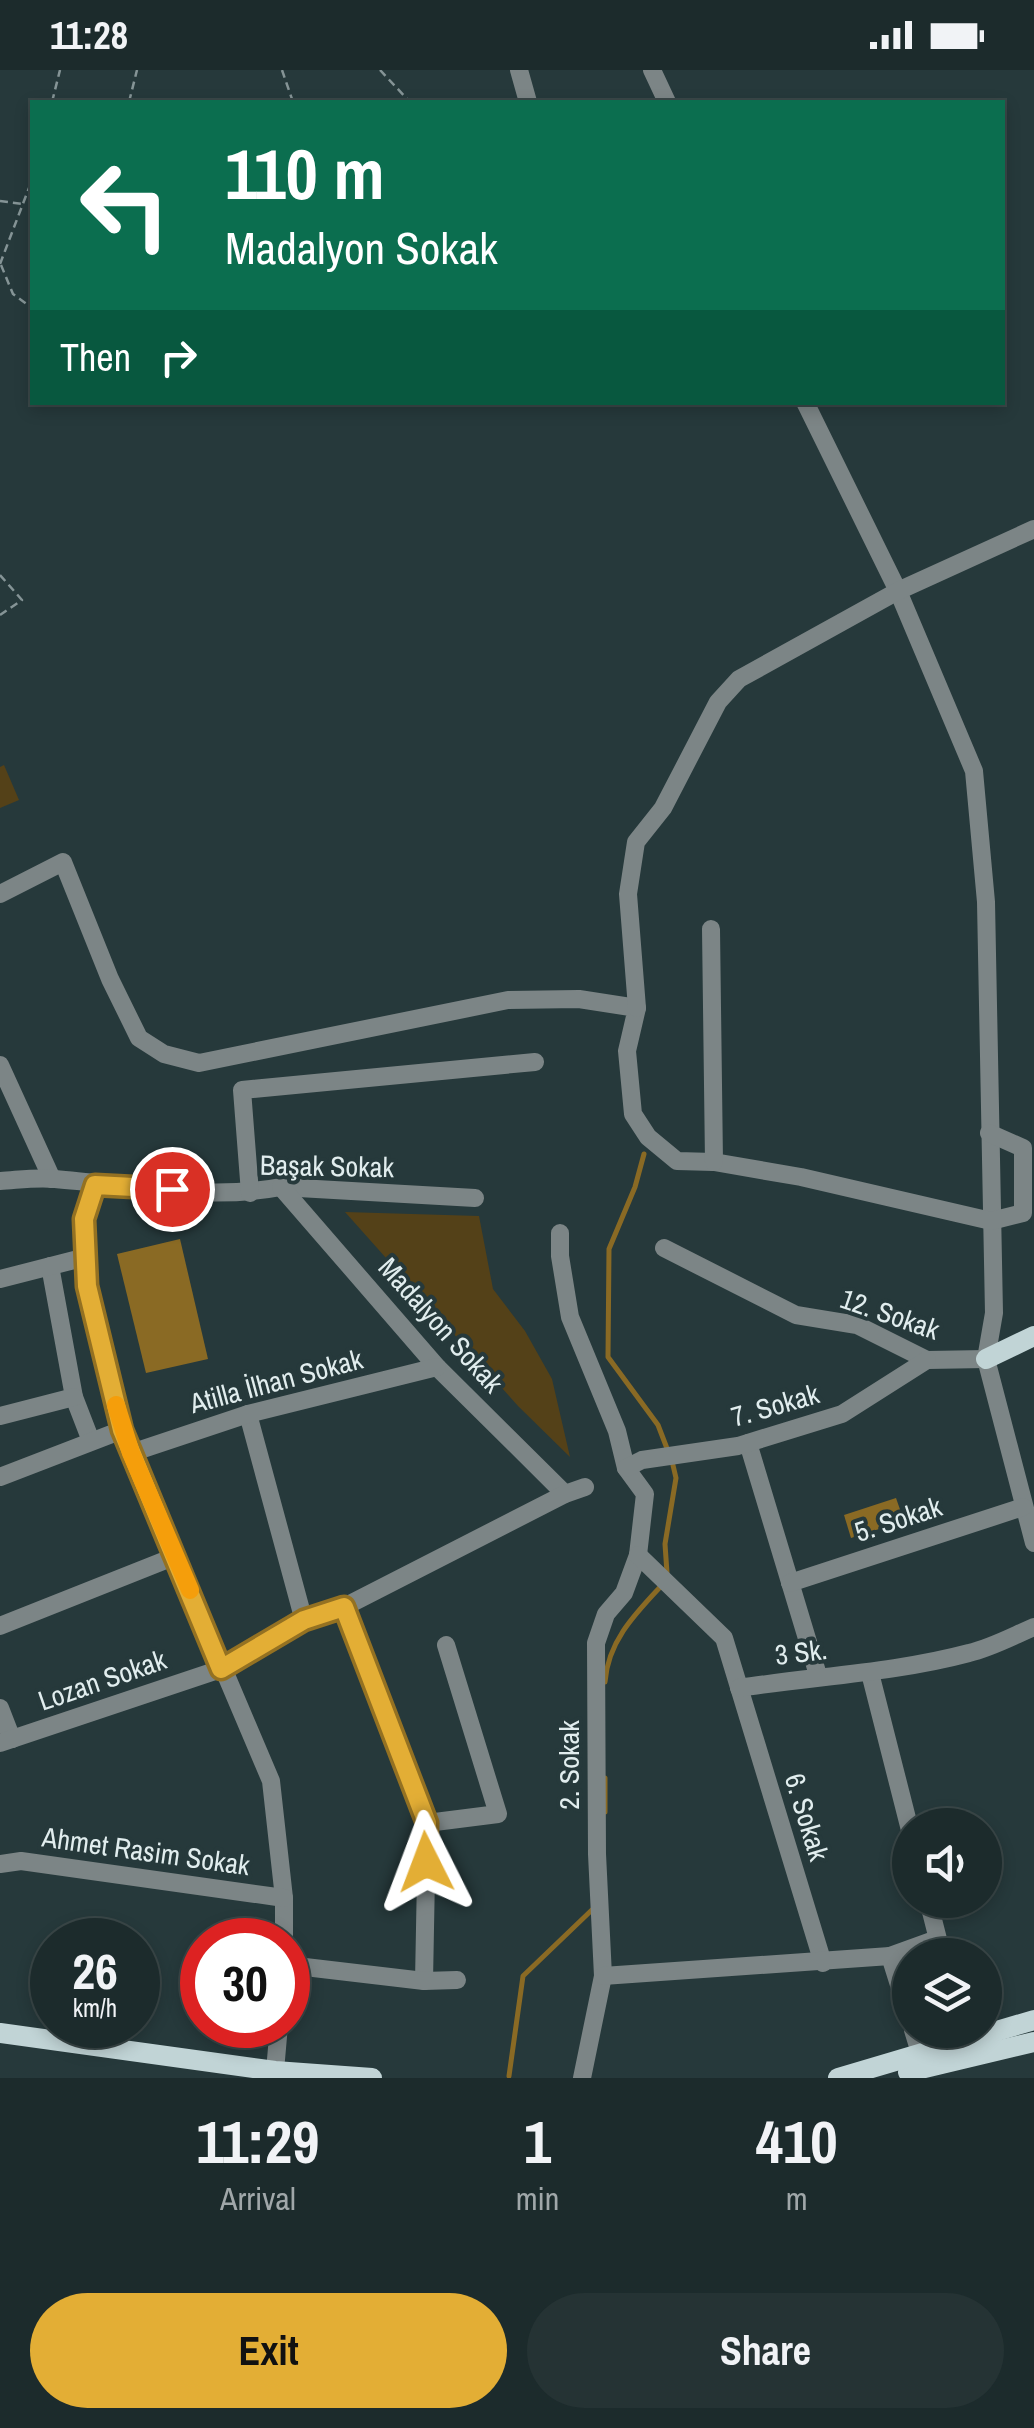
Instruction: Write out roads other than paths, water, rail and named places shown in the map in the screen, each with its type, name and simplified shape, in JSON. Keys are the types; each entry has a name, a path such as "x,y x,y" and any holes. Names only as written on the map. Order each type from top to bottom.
{"main road":[{"path":"986,1359 1034,1336"},
{"path":"1002,2027 1034,2020"},
{"path":"0,2033 275,2071 372,2078"},
{"path":"882,2078 1034,2042"},
{"path":"838,2078 937,2048"}],"street":[{"path":"519,70 527,100"},
{"path":"652,70 665,100"},
{"path":"806,405 898,591 974,771 986,902 994,1314 986,1359 1034,1543"},
{"path":"988,1133 1023,1148 1023,1214 990,1220 802,1177 678,1160 648,1136 634,1114 627,1051 638,1008 628,894 636,842 662,808 718,702 740,679 898,591 1034,529"},
{"path":"0,894 63,862 110,979 139,1038 164,1054 200,1063 508,1000 580,998 638,1008"},
{"path":"711,929 714,1162"},
{"path":"250,1193 242,1090 534,1062"},
{"path":"0,1064 52,1178"},
{"name":"Başak Sokak","path":"0,1181 52,1178 95,1185 250,1193 282,1188 475,1198"},
{"path":"95,1185 84,1219 87,1286 122,1430 270,1782 284,1918"},
{"name":"Madalyon Sokak","path":"282,1188 438,1367 565,1494"},
{"name":"2. Sokak","path":"560,1233 570,1317 616,1432 626,1468 646,1494 638,1554 624,1593 606,1614 596,1643 603,1976 582,2078"},
{"name":"12. Sokak","path":"664,1248 796,1315 857,1325 927,1360 986,1359"},
{"path":"0,1279 86,1256"},
{"path":"50,1266 74,1396 91,1441"},
{"name":"7. Sokak","path":"626,1468 642,1460 748,1444 842,1414 927,1360"},
{"name":"Atilla İlhan Sokak","path":"131,1453 248,1414 438,1367"},
{"path":"0,1416 74,1396"},
{"path":"248,1414 304,1620"},
{"path":"0,1477 122,1430"},
{"path":"748,1444 818,1675"},
{"path":"221,1669 304,1620 344,1607 585,1487"},
{"name":"5. Sokak","path":"790,1583 1024,1508"},
{"name":"3 Sk.","path":"638,1554 724,1638 739,1688 818,1675 870,1673 972,1653 1034,1628"},
{"path":"0,1626 176,1556"},
{"path":"344,1607 427,1823 424,1980"},
{"path":"427,1823 498,1814 446,1646"},
{"name":"Lozan Sokak","path":"6,1741 221,1669"},
{"path":"870,1673 904,1808"},
{"name":"6. Sokak","path":"739,1688 823,1963"},
{"path":"0,1708 6,1741"},
{"name":"Ahmet Rasim Sokak","path":"0,1864 21,1861 284,1898"},
{"path":"603,1976 890,1956 892,1962"},
{"path":"310,1967 457,1980"},
{"path":"275,2071 277,2048"},
{"path":"919,2048 921,2056"}],"waterway":[{"path":"644,1154 609,1249 608,1357 658,1425 668,1451"},
{"path":"667,1573 665,1544 676,1478 672,1461"},
{"path":"605,1682 618,1640 664,1583"},
{"path":"605,1778 605,1812"},
{"path":"509,2076 523,1976 596,1906"}]}
